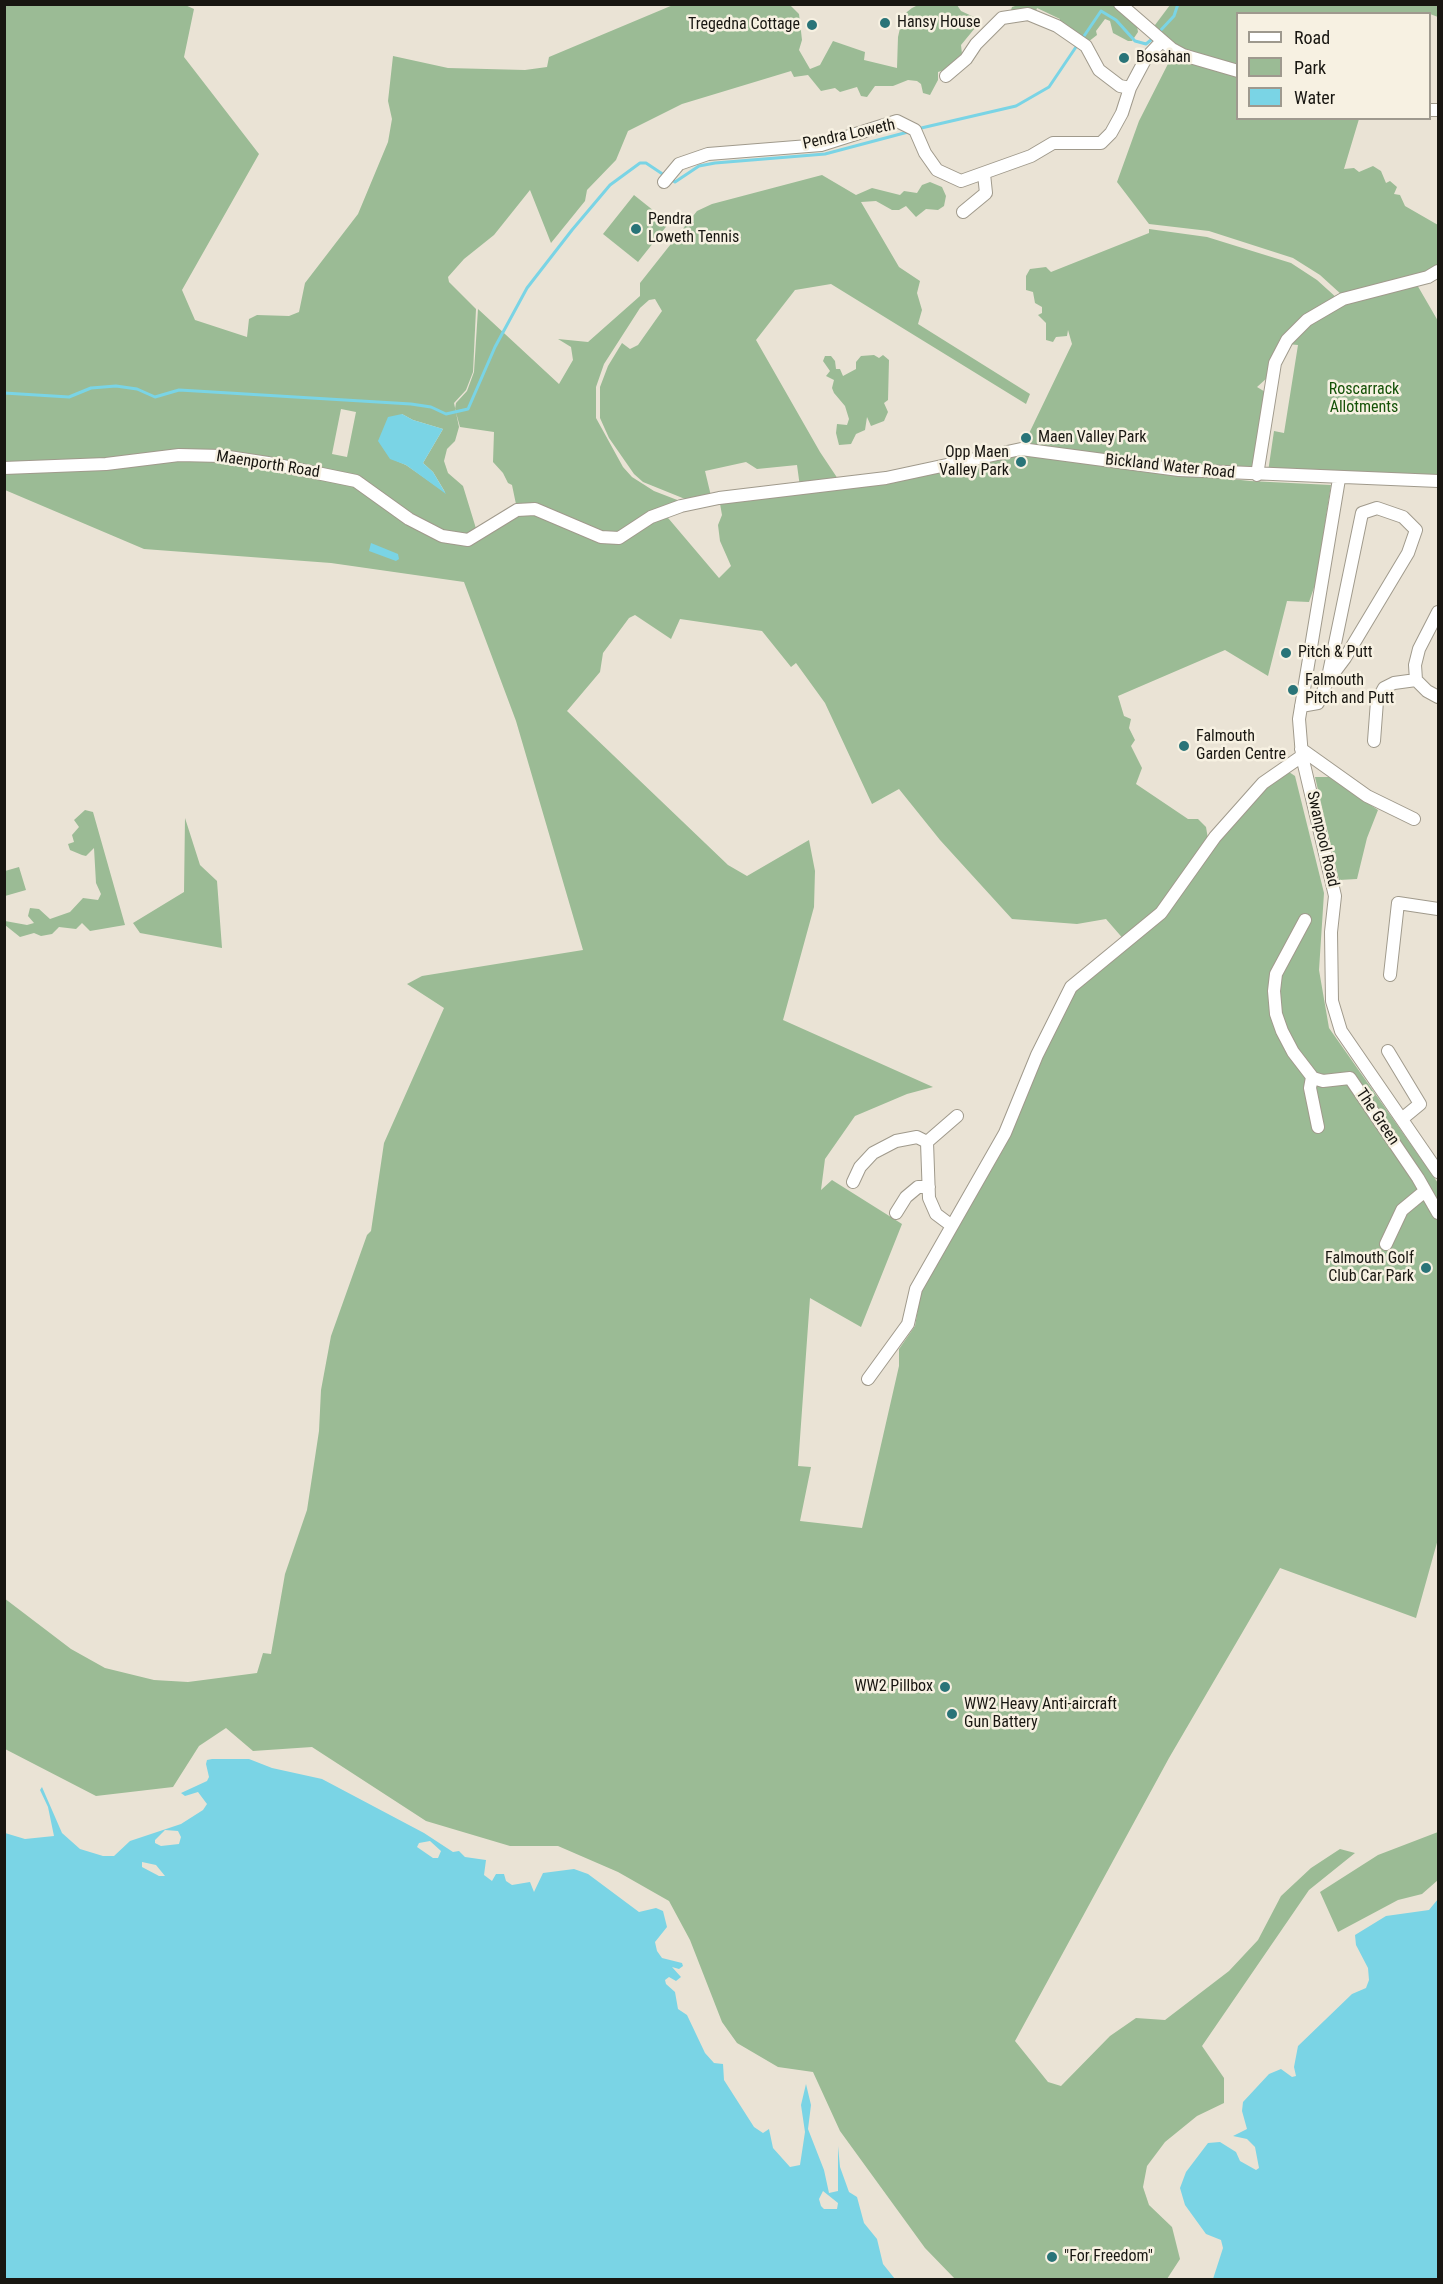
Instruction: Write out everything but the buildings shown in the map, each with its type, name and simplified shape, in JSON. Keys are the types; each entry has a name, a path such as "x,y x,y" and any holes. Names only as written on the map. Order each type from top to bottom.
{"street":[{"path":"1120,4 1161,42 1183,55 1236,70"},
{"path":"946,76 966,59 976,44 1002,18 1028,14 1080,41 1099,70 1120,86 1130,88"},
{"name":"Pendra Loweth","path":"664,182 680,164 708,154 821,145 897,121 915,130 925,153 937,170 960,181 1031,156 1053,143 1101,143 1111,133 1122,113 1130,88 1146,58 1161,42"},
{"path":"963,212 986,193 984,174"},
{"path":"1257,475 1275,363 1287,340 1307,320 1342,299 1428,277 1438,270"},
{"name":"Bickland Water Road","path":"478,536 517,510 535,509 601,537 619,538 651,517 681,506 762,492 825,487 886,478 1021,449 1179,470 1339,479 1438,481"},
{"name":"Maenporth Road","path":"4,468 106,464 179,455 222,456 356,481 409,519 442,536 468,540 478,536"},
{"name":"Swanpool Road","path":"1339,479 1301,706 1302,752 1335,896 1331,932 1332,1001 1338,1023 1370,1074 1404,1118 1438,1172"},
{"path":"1301,706 1318,703 1327,682 1362,513 1377,508 1403,517 1416,530 1408,553 1345,658 1327,682"},
{"path":"1438,612 1419,649 1415,665 1416,680 1426,691 1438,697"},
{"path":"1374,741 1377,701 1384,688 1394,683 1416,680"},
{"path":"868,1379 908,1324 916,1289 1005,1133 1037,1055 1071,987 1161,913 1215,837 1265,781 1302,752 1367,796 1414,819"},
{"path":"1390,975 1398,903 1438,909"},
{"path":"1305,920 1276,974 1274,991 1276,1014 1282,1031 1293,1052 1312,1077 1310,1088 1318,1127"},
{"path":"1388,1051 1420,1104 1404,1118"},
{"name":"The Green","path":"1312,1077 1323,1081 1350,1078 1425,1191 1437,1213"},
{"path":"927,1142 957,1116"},
{"path":"853,1182 860,1167 873,1153 888,1145 917,1137 927,1142"},
{"path":"927,1142 929,1198 936,1214 952,1226"},
{"path":"896,1213 906,1197 918,1187 929,1187"},
{"path":"1386,1244 1402,1210 1425,1191"}],"green space":[{"path":"183,4 194,9 184,57 259,154 182,290 195,320 247,337 249,319 257,315 289,316 299,312 305,283 358,214 388,142 392,119 388,101 393,56 448,68 525,70 547,67 549,57 673,5 789,4 799,14 802,40 799,50 810,69 820,65 833,41 865,52 864,60 897,68 898,37 903,15 912,8 918,5 957,5 961,11 974,17 975,28 961,45 962,54 951,68 938,72 938,80 930,95 923,93 921,84 917,81 908,80 893,86 875,86 867,97 861,96 857,87 840,92 835,88 821,91 808,75 794,77 791,71 682,104 628,131 616,160 587,190 585,201 551,243 530,190 494,235 464,259 448,277 449,282 476,309 473,372 466,390 454,403 459,427 455,441 447,449 444,461 448,473 463,486 478,535 517,511 535,510 619,538 663,512 719,578 731,566 720,541 718,525 722,515 719,498 825,487 1021,449 1149,470 1250,481 1331,485 1316,582 1309,602 1287,601 1268,676 1225,650 1118,696 1124,716 1131,719 1129,728 1135,740 1131,746 1142,768 1136,784 1188,819 1198,819 1206,827 1209,845 1161,913 1126,942 1106,919 1077,924 1012,919 940,840 899,789 872,804 825,703 796,663 791,667 762,631 680,619 671,639 635,615 629,618 603,653 600,672 567,711 728,865 747,876 809,840 815,871 814,907 783,1020 933,1087 907,1094 855,1116 825,1159 821,1190 832,1180 902,1224 861,1327 810,1298 798,1466 811,1467 800,1521 862,1528 899,1366 899,1349 915,1326 921,1291 1004,1148 1042,1059 1076,991 1164,917 1219,841 1269,785 1289,772 1295,776 1324,893 1319,970 1329,1028 1438,1183 1438,1539 1416,1618 1280,1568 1169,1758 1015,2041 1048,2082 1061,2086 1110,2036 1136,2018 1165,2020 1229,1971 1258,1940 1281,1896 1311,1868 1340,1849 1355,1853 1309,1890 1202,2046 1224,2078 1224,2103 1197,2116 1165,2142 1147,2166 1143,2187 1149,2205 1172,2227 1180,2259 1167,2279 955,2279 925,2248 840,2131 813,2072 778,2067 737,2043 722,2022 690,1940 669,1901 618,1872 558,1846 510,1846 426,1821 312,1747 253,1751 226,1728 199,1746 173,1787 96,1796 5,1749 4,1598 71,1649 105,1668 154,1680 188,1682 257,1673 263,1653 271,1654 285,1574 307,1510 319,1431 321,1390 331,1336 367,1235 371,1231 384,1143 444,1008 407,984 422,976 583,950 516,721 464,582 331,563 144,549 5,490 5,5","holes":["341,409 356,412 347,457 332,454","402,414 413,420 443,429 423,463 433,472 445,492 406,465 390,458"]},
{"path":"1018,5 1118,5 1137,26 1138,32 1132,41 1128,41 1113,33 1110,21 1105,19 1096,31 1097,35 1088,42 1057,26 1060,19 1037,8 1036,11 1010,13 1012,7"},
{"path":"1170,5 1438,5 1438,17 1431,14 1431,12 1236,12 1236,67 1177,48 1152,29"},
{"path":"1173,54 1236,75 1236,120 1359,120 1344,169 1354,168 1359,172 1373,166 1381,171 1386,183 1390,181 1397,187 1394,194 1400,195 1405,206 1438,225 1438,266 1426,273 1342,295 1320,275 1293,258 1209,231 1149,224 1117,182 1139,121"},
{"path":"822,175 856,195 872,188 900,195 904,191 917,193 922,185 930,182 942,187 946,196 944,206 938,210 926,209 916,217 906,206 899,210 892,210 876,201 861,202 899,267 920,281 917,293 922,310 918,324 1030,394 1026,404 831,284 795,290 756,340 820,452 840,482 800,487 797,465 757,469 746,462 705,471 711,496 690,501 643,482 634,474 609,438 600,418 600,387 608,366 622,343 630,349 638,345 662,311 655,299 649,300 640,308 604,364 596,387 596,418 623,467 632,477 654,491 685,503 618,536 517,509 512,485 508,483 493,462 494,432 460,427 455,409 456,403 467,391 474,372 478,309 559,384 573,360 571,347 558,339 588,342 640,296 640,283 697,211 712,204"},
{"name":"Pendra Loweth Tennis","path":"634,195 669,223 638,262 603,234"},
{"path":"1149,229 1207,237 1291,263 1317,280 1338,299 1305,318 1267,378 1257,387 1267,393 1255,472 1022,448 1072,344 1068,330 1067,336 1056,337 1053,342 1046,340 1046,323 1038,315 1042,313 1042,307 1035,303 1033,292 1026,290 1026,276 1030,269 1046,267 1051,272 1149,233"},
{"name":"Roscarrack Allotments","path":"1416,283 1438,321 1438,475 1268,472 1274,431 1284,433 1298,345 1287,344 1309,323 1344,302"},
{"path":"874,355 879,358 883,355 889,360 888,400 884,403 888,412 884,421 871,426 867,417 865,430 856,434 851,444 839,445 836,433 837,424 847,425 849,419 845,406 832,388 834,380 826,376 830,371 823,361 825,356 831,356 835,361 836,369 840,369 843,376 856,369 856,362 861,356"},
{"path":"1315,777 1329,777 1378,810 1367,838 1357,879 1339,880"},
{"path":"85,810 93,812 125,925 90,931 82,923 76,929 59,927 52,934 41,936 34,933 20,937 5,925 5,921 27,925 34,923 28,916 30,908 39,909 50,919 70,912 83,898 98,900 101,894 96,883 94,848 86,856 70,850 68,844 74,842 72,835 79,827 74,820"},
{"path":"185,818 200,865 217,881 222,948 140,933 133,923 184,892"},
{"path":"19,867 26,890 5,896 5,871"},
{"path":"1438,1832 1438,1880 1422,1894 1398,1900 1338,1932 1320,1892 1378,1855"}],"water":[{"path":"402,414 413,420 443,429 423,463 433,472 446,494 406,465 390,459 378,441 388,417"},
{"path":"371,543 398,554 399,559 396,561 369,551"},
{"path":"249,1759 272,1768 322,1779 424,1833 453,1852 459,1851 465,1857 486,1860 484,1875 492,1881 496,1874 504,1874 506,1881 512,1885 530,1882 534,1892 543,1873 574,1869 588,1874 639,1912 656,1908 663,1911 667,1927 655,1942 657,1951 662,1958 682,1963 683,1966 679,1969 672,1967 681,1977 676,1981 669,1977 665,1980 666,1984 675,1992 678,2009 687,2015 705,2053 714,2063 723,2064 724,2080 754,2127 763,2133 769,2129 773,2148 790,2167 800,2165 805,2132 801,2105 806,2084 811,2105 808,2129 824,2170 829,2193 838,2191 838,2146 840,2167 849,2192 857,2197 864,2223 877,2239 883,2264 895,2279 5,2279 5,1833 25,1839 54,1836 48,1807 40,1790 42,1787 62,1833 80,1849 103,1856 114,1856 130,1841 181,1824 203,1810 207,1804 198,1792 185,1796 181,1793 207,1781 209,1777 207,1760","holes":["165,1830 178,1831 181,1837 179,1844 161,1846 155,1843 155,1840","430,1841 441,1851 438,1858 433,1858 417,1847 419,1843","142,1862 156,1865 165,1876 159,1876 142,1867","823,2191 838,2203 837,2209 824,2209 819,2199"]},
{"path":"1438,1899 1438,2279 1213,2279 1223,2248 1221,2240 1206,2234 1185,2205 1180,2188 1186,2172 1208,2143 1220,2142 1236,2152 1240,2161 1256,2170 1259,2168 1255,2147 1247,2139 1233,2136 1247,2129 1242,2111 1243,2102 1269,2074 1281,2069 1292,2077 1296,2076 1294,2067 1298,2046 1352,1994 1366,1988 1369,1980 1368,1968 1356,1945 1355,1935 1386,1916 1429,1910"}],"waterway":[{"path":"1159,32 1174,16 1178,4"},
{"path":"1082,39 1101,11 1116,20 1135,41 1146,44 1151,40"},
{"path":"917,129 1016,106 1049,87 1078,44"},
{"path":"672,180 675,182 699,166 825,154 908,132"},
{"path":"4,393 69,397 91,388 116,386 137,389 155,397 179,390 411,404 431,407 446,414 468,409 495,347 527,288 572,230 610,185 640,163 646,163 664,175"}],"place":[{"name":"Hansy House","path":"885,23"},
{"name":"Tregedna Cottage","path":"812,25"},
{"name":"Bosahan","path":"1124,58"},
{"name":"Pendra Loweth Tennis","path":"636,229"},
{"name":"Maen Valley Park","path":"1026,438"},
{"name":"Opp Maen Valley Park","path":"1021,462"},
{"name":"Pitch & Putt","path":"1286,653"},
{"name":"Falmouth Pitch and Putt","path":"1293,690"},
{"name":"Falmouth Garden Centre","path":"1184,746"},
{"name":"Falmouth Golf Club Car Park","path":"1426,1268"},
{"name":"WW2 Pillbox","path":"945,1687"},
{"name":"WW2 Heavy Anti-aircraft Gun Battery","path":"952,1714"},
{"name":"\"For Freedom\"","path":"1052,2257"}]}
